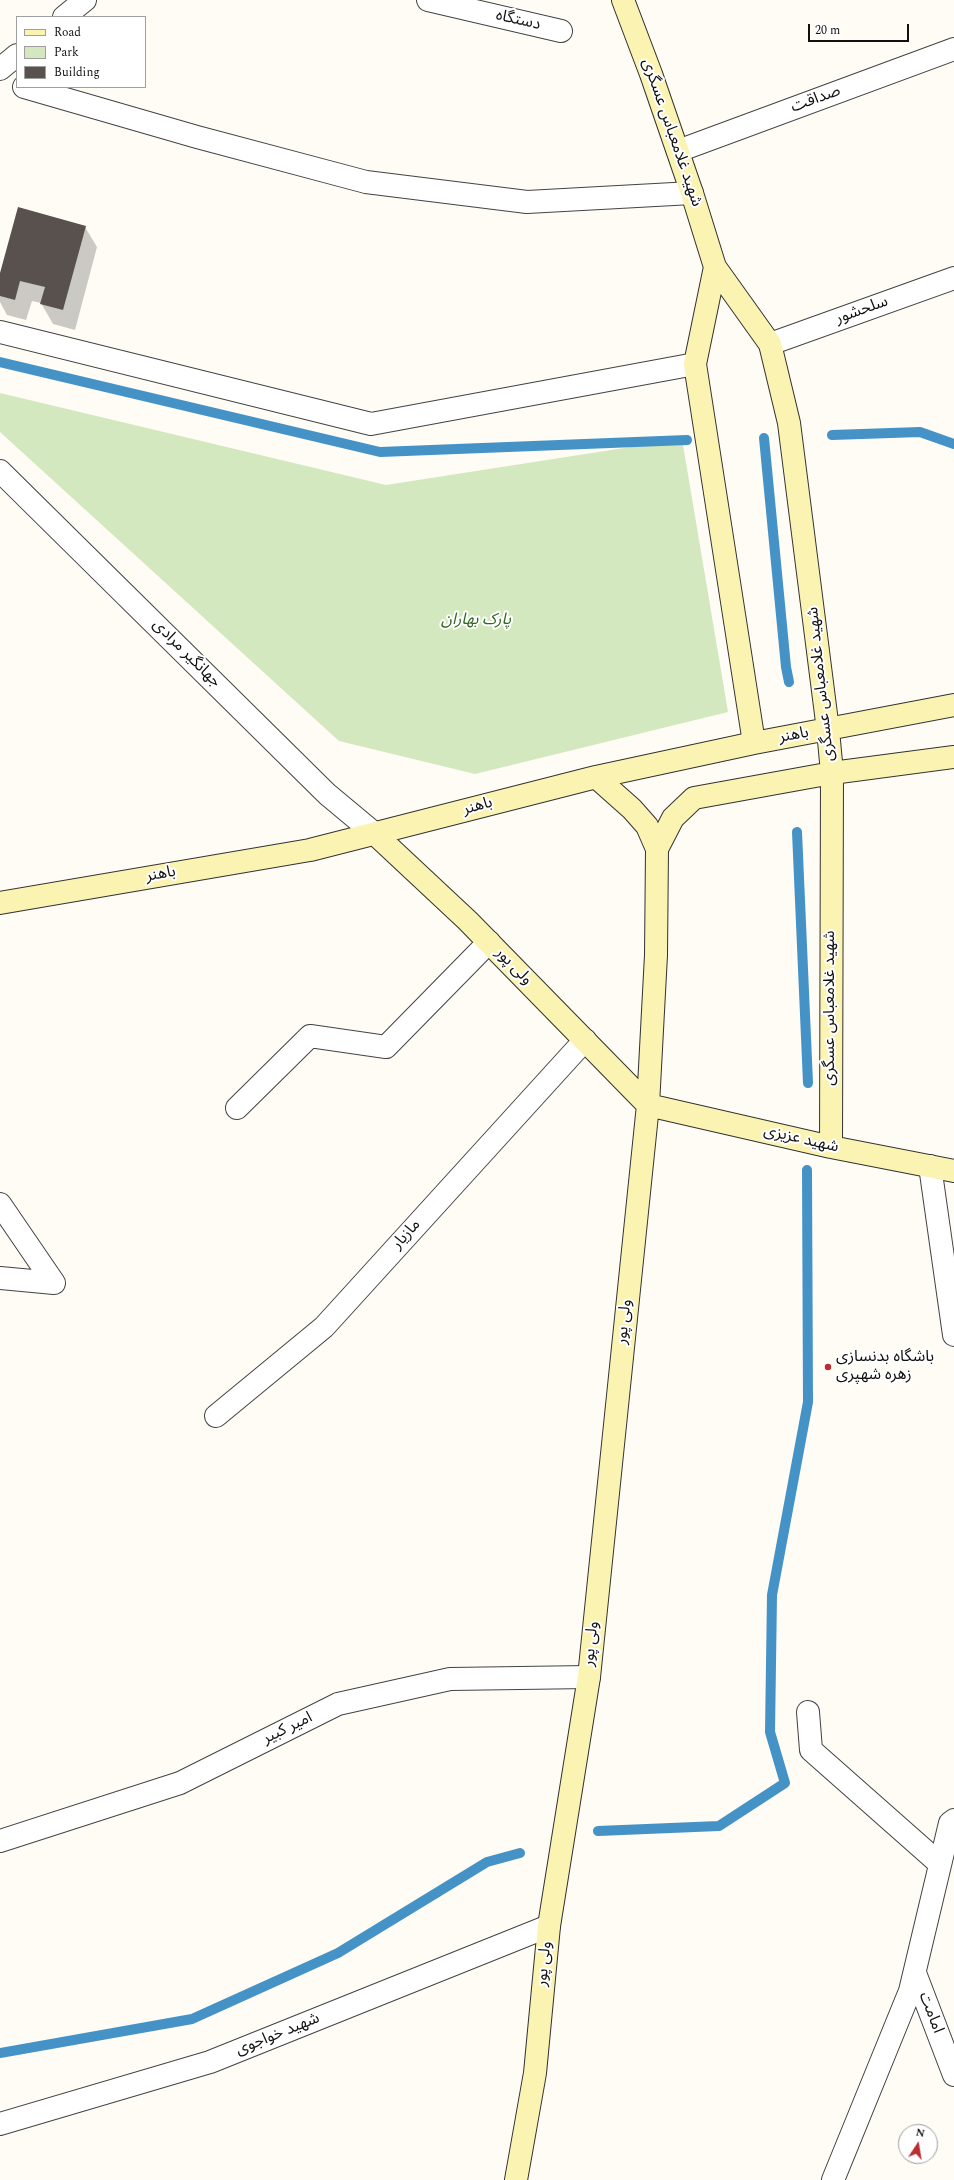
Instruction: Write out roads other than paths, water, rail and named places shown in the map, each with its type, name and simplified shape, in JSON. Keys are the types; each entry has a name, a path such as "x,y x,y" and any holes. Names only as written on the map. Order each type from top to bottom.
{"main road":[{"name":"شهید غلامعباس عسگری","path":"623,0 678,151 715,267 770,344 789,423 796,464 832,773 831,1147"},
{"name":"شهید غلامعباس عسگری","path":"715,267 695,364 754,743"},
{"name":"باهنر","path":"0,903 310,850 596,777 754,743 954,705"},
{"path":"657,849 673,818 694,798 832,773 954,756"},
{"name":"ولی پور","path":"516,2180 535,2073 549,1926 589,1677 648,1105 656,955 657,849 647,826 632,809 596,777"},
{"name":"ولی پور","path":"375,834 489,942 648,1105"},
{"name":"شهید عزیزی","path":"648,1105 831,1147 954,1171"}],"street":[{"path":"65,16 85,0"},
{"name":"دستگاه","path":"428,0 561,31"},
{"name":"صداقت","path":"678,151 954,49"},
{"path":"0,69 16,56"},
{"path":"0,80 16,85"},
{"path":"27,88 196,137 366,182 528,202 692,193"},
{"name":"سلحشور","path":"770,344 954,278"},
{"path":"0,332 371,424 695,364"},
{"name":"جهانگیر مرادی","path":"0,471 322,788 375,834"},
{"path":"237,1108 310,1036 386,1047 489,942"},
{"name":"مازیار","path":"216,1416 324,1327 584,1040"},
{"path":"930,1166 954,1335"},
{"path":"0,1204 54,1283 0,1278"},
{"name":"امیر کبیر","path":"0,1841 180,1783 338,1704 450,1679 589,1677"},
{"path":"808,1712 811,1750 944,1871"},
{"path":"833,2180 910,1991 944,1871 950,1823 954,1820"},
{"name":"شهید خواجوی","path":"0,2124 210,2062 549,1926"},
{"name":"امامت","path":"915,1973 954,2075"}],"waterway":[{"path":"0,362 380,452 687,440"},
{"path":"832,435 920,432 954,444"},
{"path":"764,438 786,667 789,682"},
{"path":"797,832 808,1083"},
{"path":"598,1831 719,1826 785,1783 770,1732 772,1595 808,1402 807,1170"},
{"path":"0,2053 192,2019 338,1953 487,1862 520,1853"}],"place":[{"name":"باشگاه بدنسازی زهره شهپری","path":"828,1367"}],"park label":[{"name":"پارک بهاران","path":"476,621"}]}
